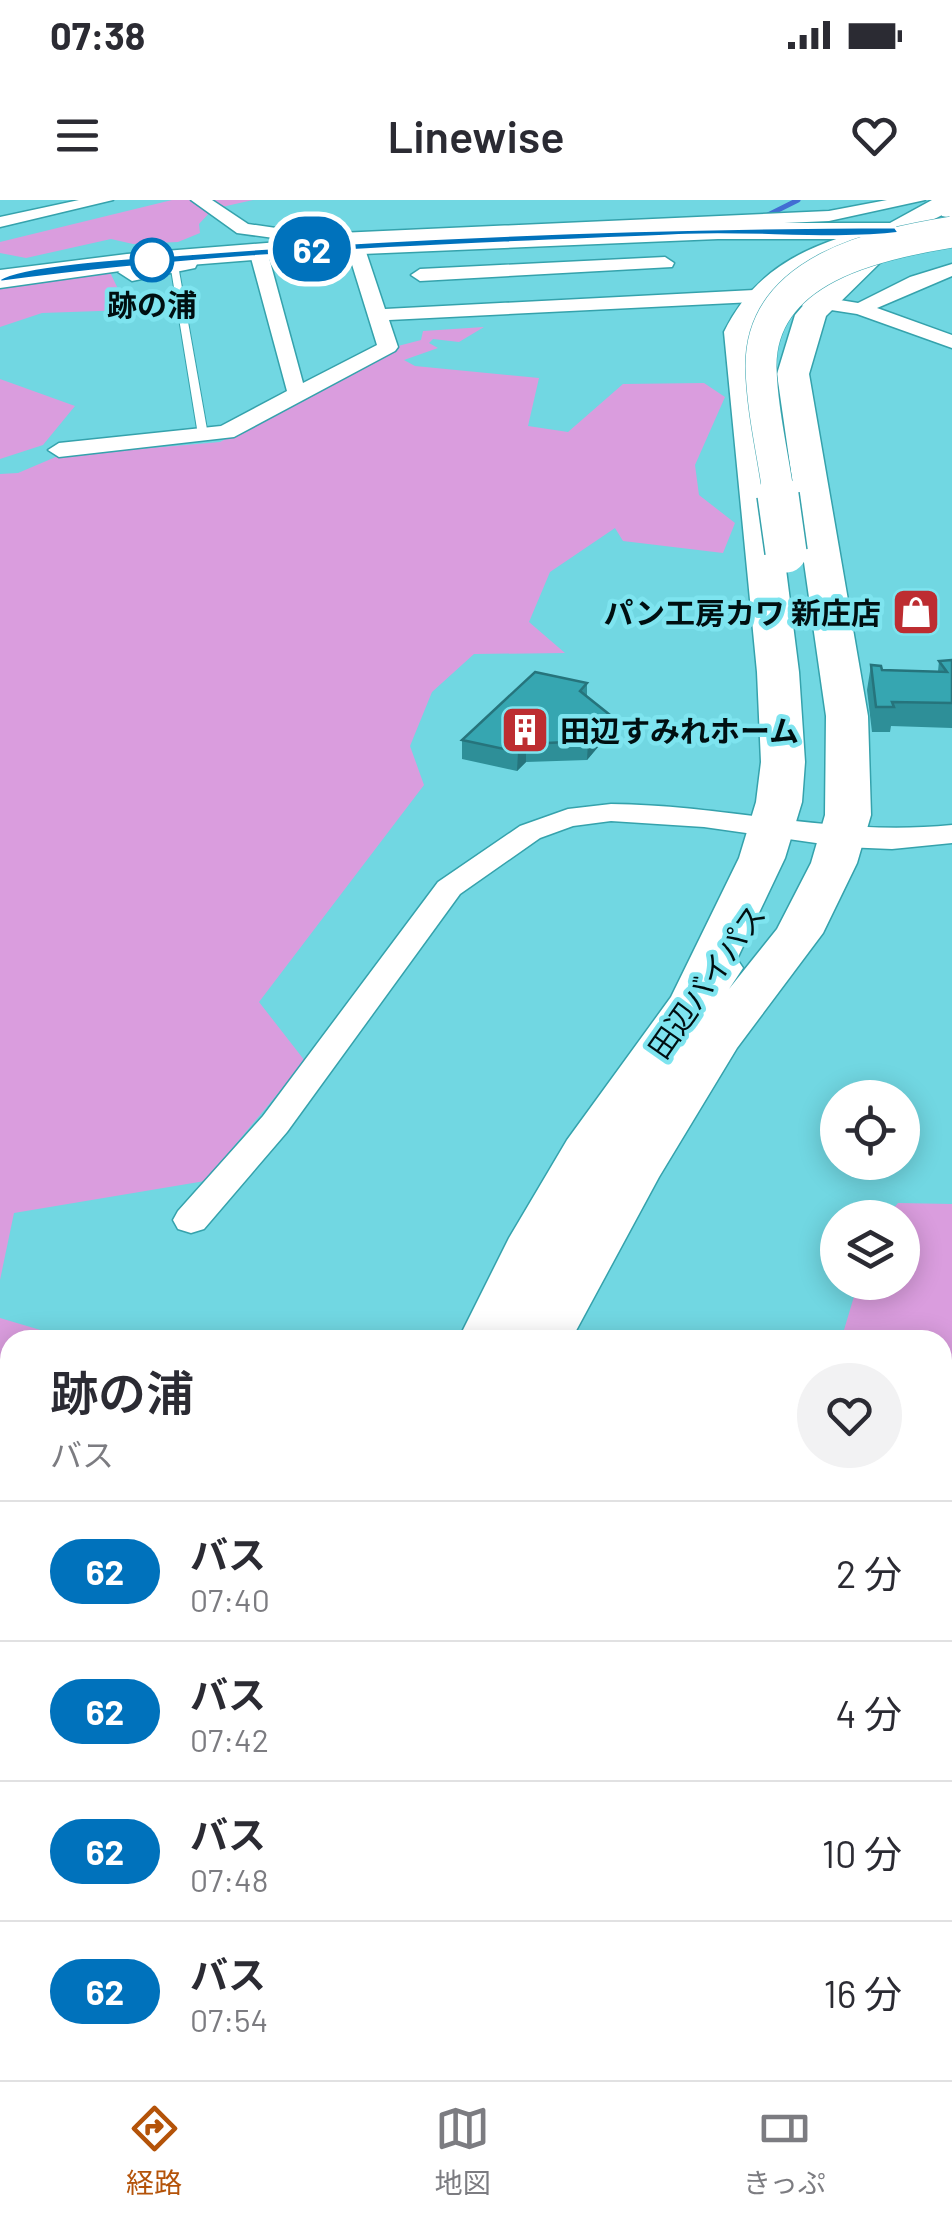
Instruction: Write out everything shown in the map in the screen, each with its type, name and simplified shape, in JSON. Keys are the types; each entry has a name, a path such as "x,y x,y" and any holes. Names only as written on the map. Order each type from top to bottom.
{"highway":[{"path":"951,201 952,210"},
{"path":"906,215 952,224"},
{"path":"906,215 952,238"},
{"path":"906,215 836,285 796,344 793,374 847,716 850,784 807,831 782,762 778,672 744,402 740,332 758,295 778,276 836,285 952,238"},
{"name":"田辺バイパス","path":"546,1330 575,1267 627,1178 738,944 807,831 826,732 792,552 778,413 777,350 796,310 812,293 845,271 952,238"},
{"name":"田辺バイパス","path":"493,1330 538,1238 587,1154 707,1015"}],"main road":[{"path":"0,279 127,262 291,249 777,230 906,215 951,201"},
{"path":"777,230 810,240 836,285"}],"street":[{"path":"0,222 104,200"},
{"path":"180,200 221,228 291,249"},
{"path":"200,200 243,229 317,239 410,243 829,216 906,215"},
{"path":"410,243 428,312"},
{"path":"464,243 478,272"},
{"path":"59,450 203,435 249,423 388,347 357,252 174,265 127,272 132,276"},
{"path":"260,258 293,385 300,393"},
{"path":"420,275 665,263"},
{"path":"377,315 758,295 836,285 917,281 952,270"},
{"path":"836,285 952,342"},
{"path":"191,1220 276,1124 368,1004 418,926 450,888 481,862 530,832 600,816 664,813 882,841 952,834"}],"lane":[{"path":"174,265 203,435"}],"shaded area":[{"path":"172,200 253,200 213,209 199,224 200,233 178,242 133,244 111,239 26,258 0,253 0,242"},
{"path":"108,268 128,310 42,313 0,327 0,282"},
{"path":"484,327 459,342 433,339 429,343 438,348 404,360 415,366 539,378 528,426 568,432 623,384 704,383 725,397 695,465 699,495 735,523 723,553 623,541 615,528 550,572 529,622 565,653 474,654 432,692 410,746 424,785 259,1002 305,1061 205,1181 14,1213 0,1280 0,474 18,473 58,456 220,442 398,346 421,340 423,331"},
{"path":"0,379 75,406 43,445 0,459"},
{"path":"920,1203 952,1204 952,1330 844,1330 853,1300 920,1300"},
{"path":"0,1318 40,1330 0,1330"}],"building":[{"path":"952,660 952,703 892,702 894,707 876,707 871,665 881,666 882,670 947,672 939,661"},
{"path":"535,672 587,683 580,691 610,715 588,741 526,744 518,752 462,740"}],"waterway":[{"path":"766,216 798,200"}],"bus line":[{"name":"62","path":"0,279 127,262 291,249 779,229 895,230"}],"place":[{"name":"跡の浦","path":"152,260"},
{"name":"パン工房カワ 新庄店","path":"916,612"},
{"name":"田辺すみれホーム","path":"525,730"}]}
